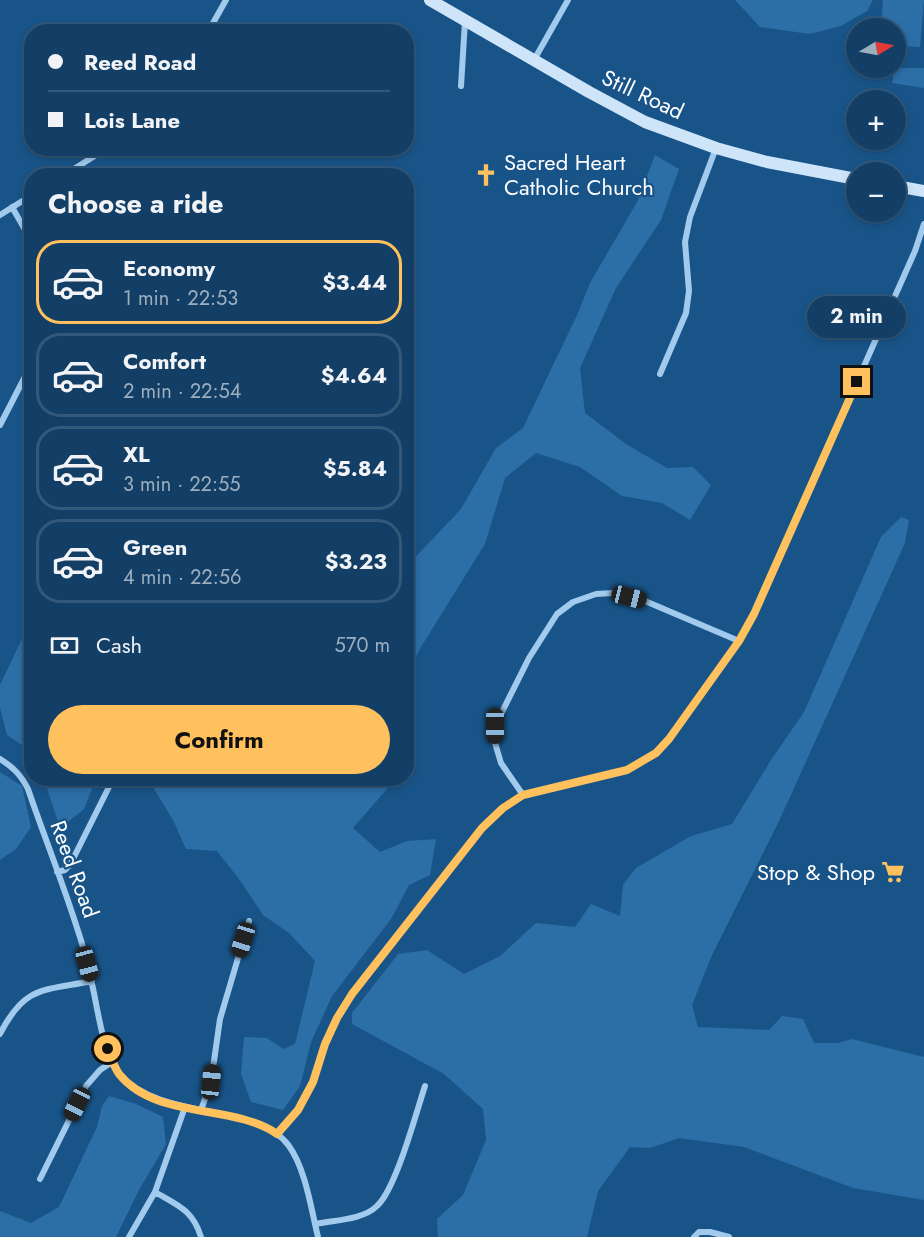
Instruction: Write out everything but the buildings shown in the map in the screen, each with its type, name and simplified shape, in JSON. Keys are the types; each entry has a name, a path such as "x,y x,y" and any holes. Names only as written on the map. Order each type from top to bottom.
{"main road":[{"name":"Still Road","path":"430,0 645,122 716,148 767,162 846,177"},
{"path":"906,188 924,191"}],"street":[{"path":"212,24 226,0"},
{"path":"534,60 568,0"},
{"path":"461,86 465,20"},
{"path":"660,374 686,313 689,291 685,242 690,217 716,148"},
{"path":"76,168 94,156"},
{"path":"0,215 24,200"},
{"path":"12,207 24,228"},
{"path":"277,1134 298,1110 313,1082 325,1044 352,994 482,828 503,808 523,795 627,770 656,753 669,739 739,641 754,614 915,251 924,224"},
{"path":"0,425 24,378"},
{"path":"523,795 501,763 495,743 495,726 529,658 551,623 557,614 573,602 596,594 613,593 645,601 739,641"},
{"name":"Reed Road","path":"0,759 12,766 24,782"},
{"name":"Reed Road","path":"26,786 78,931 92,981 103,1036 112,1062 120,1074 143,1094 185,1107 250,1122 277,1134 288,1144 294,1154 309,1195 318,1237"},
{"path":"57,872 65,870 70,865 110,786"},
{"path":"201,1110 211,1082 220,1019 249,921"},
{"path":"0,1034 8,1018 23,999 34,992 92,981"},
{"path":"40,1179 86,1086 100,1070 112,1062"},
{"path":"315,1224 362,1215 377,1206 399,1166 425,1086"},
{"path":"129,1237 155,1192 185,1107"},
{"path":"155,1192 192,1216 201,1237"},
{"path":"694,1237 699,1232 710,1232 729,1237"}],"shaded area":[{"path":"735,0 873,0 867,11 855,18 846,18 846,23 841,26 810,34 760,27"},
{"path":"883,0 924,0 920,47 906,46 906,18 882,18"},
{"path":"906,68 924,68 924,88 892,83 893,78 906,78"},
{"path":"655,155 679,169 661,220 616,288 580,368 585,413 626,444 667,468 693,467 711,485 690,520 662,503 622,496 580,467 536,453 505,478 485,544 414,661 414,559 461,509 496,448 523,428 590,283 637,202"},
{"path":"901,517 909,520 905,543 780,819 712,955 692,1005 698,1027 769,1030 782,1016 803,1019 814,1043 838,1043 852,1039 924,1057 924,1200 853,1188 744,1147 679,1138 650,1148 630,1147 598,1191 587,1237 438,1237 437,1219 463,1195 486,1140 483,1109 444,1074 352,1024 352,1013 398,954 427,950 464,974 500,956 536,923 575,927 591,904 620,916 623,885 636,868 691,836 732,824 771,760 804,712 881,537"},
{"path":"24,635 24,747 7,735 0,708 0,685"},
{"path":"0,772 22,786 31,827 16,849 0,860"},
{"path":"46,786 93,786 84,809 60,828"},
{"path":"152,786 388,786 353,828 380,852 407,841 436,839 430,875 409,885 391,919 332,996 311,1042 300,1086 283,1110 251,1102 241,1074 244,1037 267,1038 283,1049 295,1044 315,961 289,933 263,915 217,851 186,849 173,820"},
{"path":"109,1096 136,1104 163,1117 166,1144 139,1190 116,1237 0,1237 0,1211 31,1223 59,1207 97,1127 102,1106"}],"place":[{"name":"Sacred Heart Catholic Church","path":"486,175"},
{"name":"Stop & Shop","path":"893,872"}],"route":[{"path":"108,1049 112,1062 120,1074 143,1094 173,1104 250,1122 277,1134 298,1110 313,1082 325,1044 337,1018 352,994 482,828 503,808 523,795 627,770 656,753 669,739 739,641 754,614 857,382"}]}
